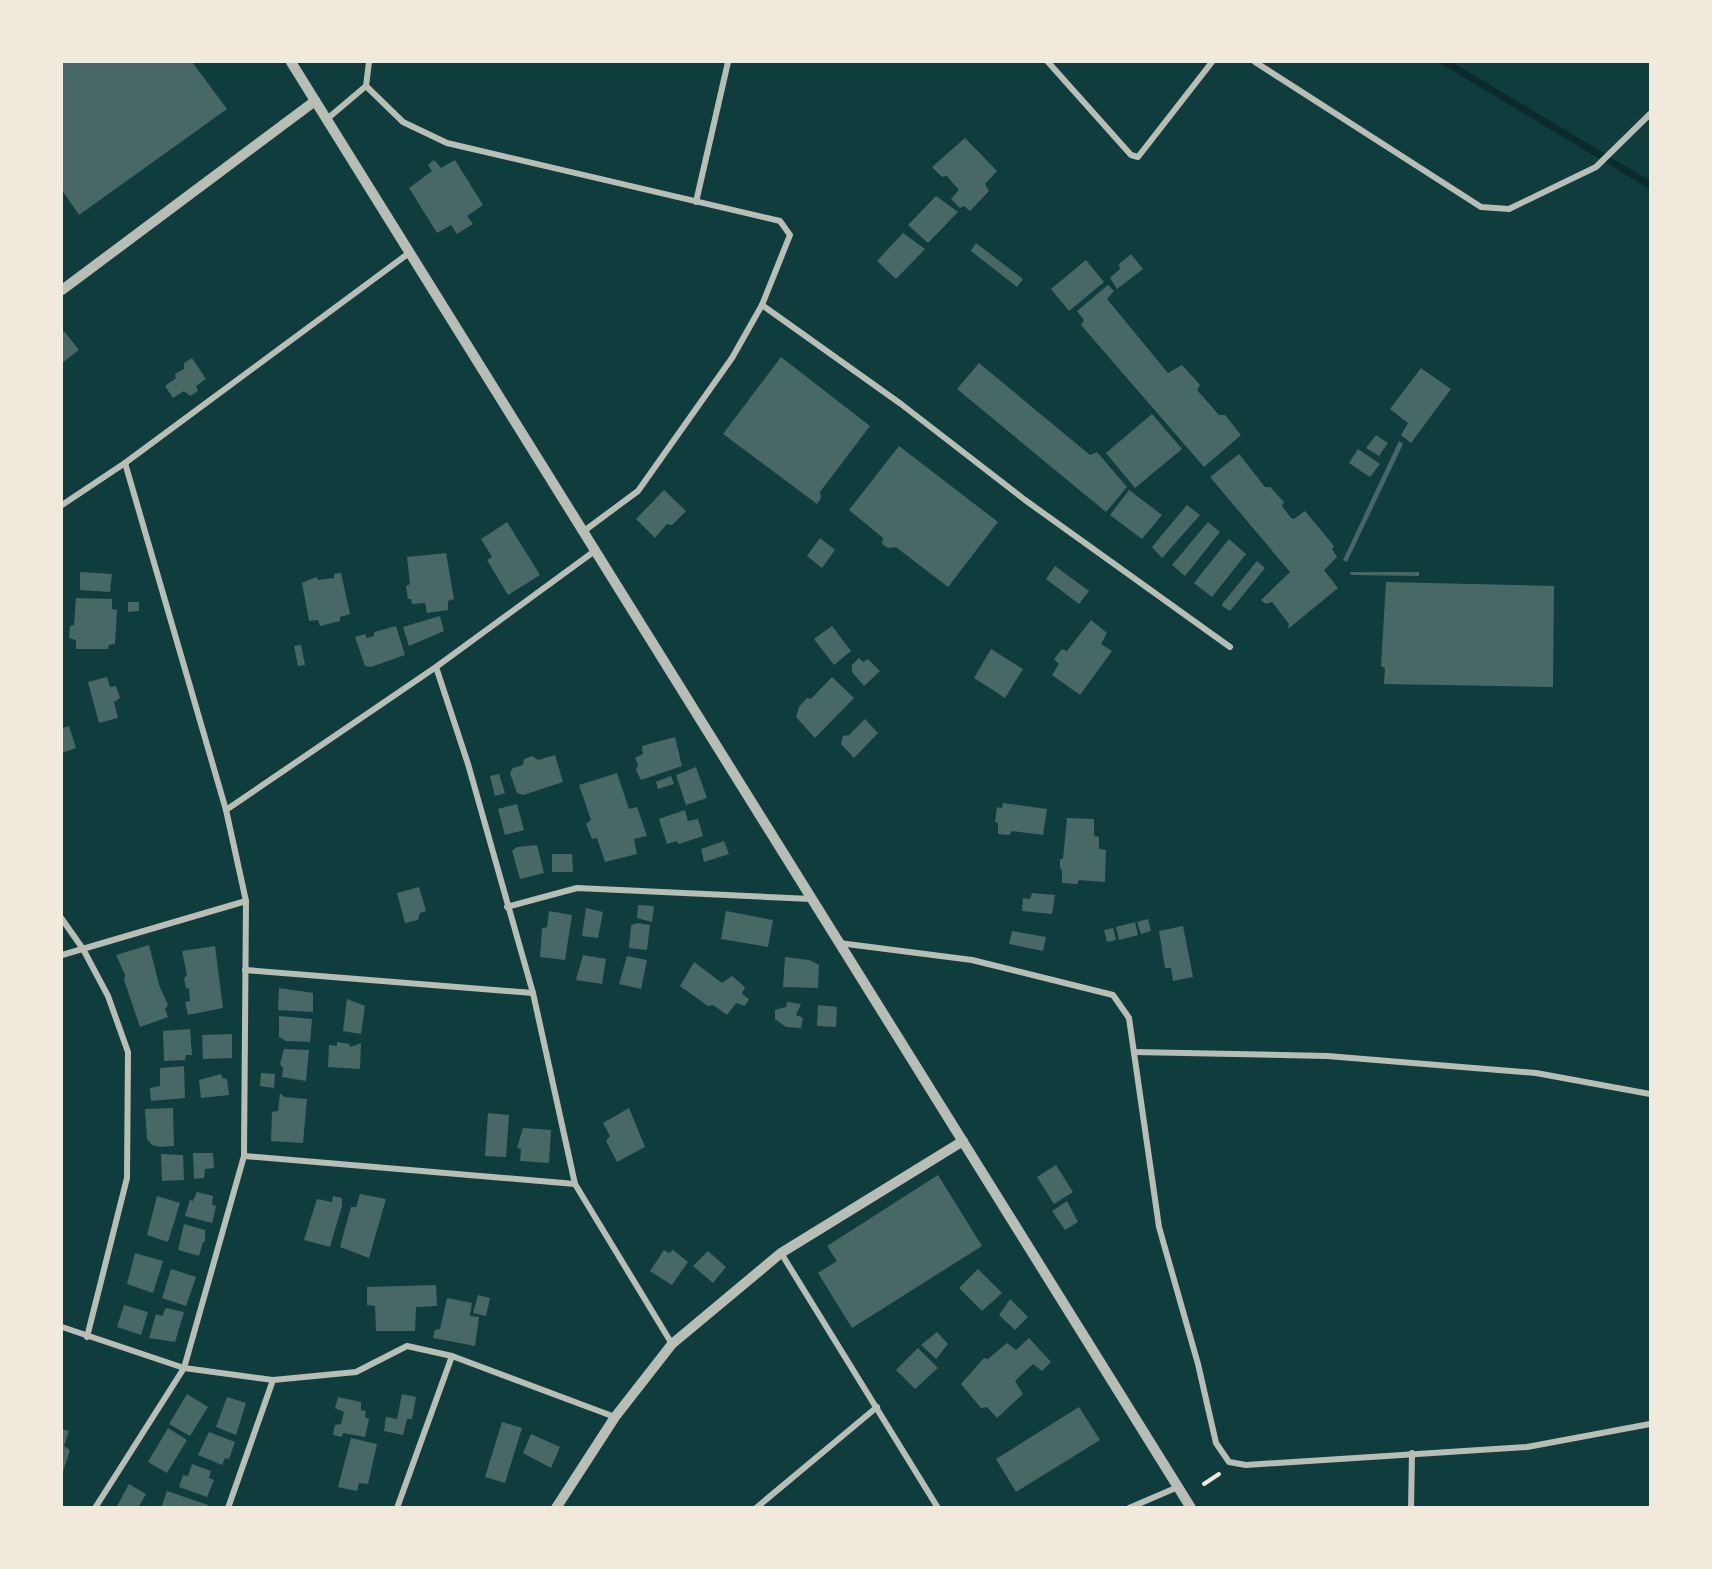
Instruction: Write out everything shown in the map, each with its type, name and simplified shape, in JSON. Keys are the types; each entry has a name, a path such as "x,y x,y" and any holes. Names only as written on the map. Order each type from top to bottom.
{"street":[{"path":"291,62 1191,1508"},
{"path":"327,118 366,86 369,62"},
{"path":"696,202 728,62"},
{"path":"1048,62 1131,155 1138,157 1212,62"},
{"path":"1255,62 1299,87 1481,207 1509,209 1596,167 1650,114"},
{"path":"366,86 403,122 447,143 780,221 790,235 762,305 732,358 639,491 584,531"},
{"path":"62,290 315,101"},
{"path":"62,505 125,463 409,253"},
{"path":"762,305 901,404 1025,500 1230,647"},
{"path":"95,1508 184,1368 244,1156 246,901 226,810 125,463"},
{"path":"226,810 436,667 596,550"},
{"path":"436,667 468,764 533,993 575,1184 672,1344"},
{"path":"507,907 577,888 811,899"},
{"path":"62,955 246,901"},
{"path":"62,919 83,949 108,996 128,1052 127,1178 87,1337"},
{"path":"839,943 972,960 1113,995 1129,1018 1159,1227 1198,1364 1216,1443 1229,1462 1246,1465 1527,1447 1650,1424"},
{"path":"245,970 533,993"},
{"path":"1134,1052 1338,1056 1536,1073 1650,1094"},
{"path":"556,1508 615,1417 672,1344 782,1253 963,1141"},
{"path":"244,1156 575,1184"},
{"path":"782,1253 938,1508"},
{"path":"62,1327 184,1368 273,1380 356,1372 407,1347 452,1356 615,1417"},
{"path":"397,1508 452,1356"},
{"path":"228,1508 273,1380"},
{"path":"756,1508 877,1407"},
{"path":"1411,1508 1412,1453"},
{"path":"1129,1508 1178,1487"}],"path":[{"path":"1204,1484 1219,1474"}],"building":[{"path":"62,62 192,62 227,109 79,215 62,190"},
{"path":"965,138 997,171 985,184 989,191 970,211 964,206 960,208 951,199 959,190 947,176 942,177 932,167"},
{"path":"434,160 441,168 455,160 483,205 467,216 473,224 457,234 451,225 437,233 409,188 432,171 428,165"},
{"path":"936,196 958,212 928,243 908,225"},
{"path":"903,233 925,249 896,279 877,261"},
{"path":"976,243 1023,279 1017,287 971,251"},
{"path":"1131,254 1143,269 1117,289 1110,278 1120,269 1119,264"},
{"path":"1086,260 1104,282 1069,311 1051,289"},
{"path":"1108,285 1114,291 1107,299 1168,373 1182,365 1200,385 1197,390 1219,415 1225,415 1241,435 1204,467 1081,325 1084,320 1077,311"},
{"path":"64,331 79,350 62,363 62,333"},
{"path":"781,357 870,426 820,492 821,498 817,504 723,434"},
{"path":"192,358 206,379 196,386 198,391 190,396 184,391 173,398 165,386 176,378 175,374 184,369 184,363"},
{"path":"979,363 1090,455 1097,452 1127,487 1106,512 957,389"},
{"path":"1421,368 1451,389 1411,443 1401,435 1408,423 1390,409"},
{"path":"1152,414 1182,449 1135,488 1106,453"},
{"path":"1376,435 1388,443 1379,456 1366,448"},
{"path":"1399,441 1403,444 1347,562 1343,560"},
{"path":"899,446 998,522 948,587 896,547 888,548 882,544 883,538 849,510"},
{"path":"1358,449 1380,464 1370,477 1349,463"},
{"path":"1239,454 1265,487 1270,487 1284,502 1282,506 1291,518 1294,519 1305,511 1334,546 1332,549 1337,557 1324,570 1338,588 1288,629 1289,624 1272,602 1266,604 1261,600 1290,572 1210,477"},
{"path":"664,490 686,511 672,525 667,524 655,538 636,519"},
{"path":"1129,490 1162,515 1142,539 1110,515"},
{"path":"1187,505 1200,515 1162,558 1152,547"},
{"path":"507,522 540,575 508,595 487,560 492,557 481,539"},
{"path":"1208,522 1220,532 1185,576 1172,565"},
{"path":"820,538 835,550 822,568 807,556"},
{"path":"1229,539 1246,554 1212,597 1194,583"},
{"path":"446,553 454,599 448,601 448,610 427,613 425,603 412,604 411,599 408,599 406,586 410,584 407,557"},
{"path":"1257,561 1265,568 1230,611 1222,606 1223,603"},
{"path":"1055,566 1089,591 1079,604 1046,579"},
{"path":"80,572 112,574 110,592 80,590"},
{"path":"1350,572 1419,572 1419,576 1351,575"},
{"path":"341,573 350,614 340,617 340,621 320,626 318,620 309,621 302,583 316,577 318,580 334,578 334,574"},
{"path":"1386,582 1554,586 1553,687 1384,684 1385,668 1381,666"},
{"path":"76,598 112,599 112,609 117,610 115,644 109,645 108,649 76,649 76,640 69,638 70,626 74,625"},
{"path":"128,602 139,602 139,611 128,612"},
{"path":"440,616 444,631 409,646 403,627"},
{"path":"1091,620 1107,633 1101,644 1112,651 1080,695 1052,675 1059,664 1054,659 1062,649 1067,651"},
{"path":"396,626 405,655 371,667 365,666 355,637 365,634 367,638 374,636 374,632"},
{"path":"832,626 851,651 834,665 814,639"},
{"path":"301,645 305,665 298,666 294,646"},
{"path":"991,649 1023,669 1005,698 974,678"},
{"path":"859,658 863,662 868,659 880,671 864,686 852,672 852,665"},
{"path":"107,677 110,687 116,686 120,698 114,702 118,718 99,723 88,682"},
{"path":"832,677 854,698 815,738 796,717 799,707 807,698 811,699"},
{"path":"865,719 878,733 854,758 841,744 843,736 849,735"},
{"path":"69,726 76,748 62,753 62,728"},
{"path":"675,737 682,766 641,780 636,770 638,765 635,758 643,754 642,746"},
{"path":"555,755 563,782 523,795 517,793 510,773 513,768 523,765 524,759 532,756 538,760"},
{"path":"696,767 707,798 686,805 676,775"},
{"path":"617,773 629,809 637,807 647,836 634,839 637,854 605,862 597,838 592,839 586,824 591,820 579,785"},
{"path":"499,774 505,793 495,796 490,776"},
{"path":"671,776 674,784 658,789 656,782"},
{"path":"1003,803 1047,809 1043,835 1012,831 1009,835 998,834 998,823 995,822 997,807 1002,808"},
{"path":"517,804 524,830 505,835 498,809"},
{"path":"685,810 688,821 698,819 703,836 679,844 676,841 667,844 659,819"},
{"path":"1067,818 1094,819 1094,836 1099,837 1099,849 1106,850 1105,882 1079,880 1077,884 1062,883 1060,859 1063,859"},
{"path":"724,841 729,854 704,862 701,849"},
{"path":"537,845 544,873 520,879 512,851 517,847"},
{"path":"552,854 572,854 573,872 552,872"},
{"path":"419,887 426,911 420,913 418,920 405,923 397,893"},
{"path":"1032,893 1055,895 1052,914 1022,911 1023,898 1030,899"},
{"path":"638,905 654,906 652,922 637,918"},
{"path":"586,908 603,912 598,938 582,936"},
{"path":"549,911 572,915 565,960 540,957 542,928 547,927"},
{"path":"726,911 773,920 768,947 721,939"},
{"path":"1148,919 1151,931 1141,934 1137,922"},
{"path":"1135,922 1138,935 1119,940 1116,927"},
{"path":"638,923 650,925 647,950 629,948 631,925"},
{"path":"1183,926 1193,977 1173,981 1171,968 1165,968 1159,931"},
{"path":"1113,928 1116,940 1107,942 1104,930"},
{"path":"1012,931 1046,937 1043,951 1009,944"},
{"path":"149,945 159,985 168,1005 165,1009 168,1017 140,1027 124,980 125,975 116,955"},
{"path":"215,946 223,1008 188,1015 185,1002 190,1001 189,989 186,988 184,978 187,975 182,951"},
{"path":"583,955 606,959 602,984 576,980"},
{"path":"627,956 647,960 641,989 619,984"},
{"path":"785,957 809,960 819,965 818,988 783,987"},
{"path":"694,962 722,983 732,976 745,987 742,994 749,999 745,1006 736,1003 727,1015 713,1005 708,1006 680,986"},
{"path":"279,988 313,993 313,1012 278,1010"},
{"path":"347,999 365,1006 361,1034 343,1031"},
{"path":"787,1002 801,1004 796,1015 803,1018 801,1028 786,1027 775,1019 775,1010 786,1007"},
{"path":"818,1005 837,1007 836,1027 817,1026"},
{"path":"279,1016 312,1019 310,1042 286,1041 279,1037"},
{"path":"190,1029 192,1055 186,1055 185,1060 164,1061 163,1031"},
{"path":"232,1034 232,1058 203,1059 202,1035"},
{"path":"337,1042 349,1044 351,1047 361,1043 360,1069 328,1067 329,1045 337,1046"},
{"path":"284,1049 309,1050 306,1081 282,1077 283,1068 280,1064"},
{"path":"184,1066 185,1098 151,1101 150,1088 160,1086 160,1068"},
{"path":"261,1073 275,1074 274,1088 260,1086"},
{"path":"221,1074 222,1078 227,1079 229,1095 201,1098 199,1080"},
{"path":"280,1093 284,1097 307,1099 303,1143 271,1141 272,1112 278,1111"},
{"path":"173,1108 174,1146 152,1145 147,1139 145,1109"},
{"path":"629,1108 645,1147 617,1162 606,1141 610,1136 603,1123"},
{"path":"488,1113 509,1115 506,1157 485,1156"},
{"path":"523,1128 551,1130 549,1163 520,1161 521,1149 517,1148"},
{"path":"193,1153 213,1153 214,1168 205,1169 204,1178 194,1179"},
{"path":"161,1154 183,1155 184,1180 162,1181"},
{"path":"1056,1165 1073,1192 1054,1204 1037,1177"},
{"path":"938,1175 982,1246 852,1328 818,1273 837,1261 827,1246"},
{"path":"197,1192 213,1196 212,1205 216,1206 212,1223 185,1216 190,1200 193,1201"},
{"path":"360,1194 386,1199 369,1258 340,1247 351,1207 356,1207"},
{"path":"157,1196 180,1203 168,1242 147,1235"},
{"path":"333,1196 342,1198 342,1206 330,1247 304,1240 317,1199 332,1202"},
{"path":"1067,1201 1078,1222 1065,1230 1052,1211"},
{"path":"184,1224 205,1230 205,1242 203,1242 199,1256 178,1250"},
{"path":"664,1250 669,1253 673,1250 688,1262 672,1285 650,1271"},
{"path":"708,1251 726,1267 713,1283 693,1266"},
{"path":"135,1253 163,1261 153,1293 127,1284"},
{"path":"171,1269 196,1277 186,1306 162,1298"},
{"path":"978,1269 1002,1293 982,1311 959,1288"},
{"path":"436,1285 437,1306 416,1307 415,1331 376,1331 375,1306 367,1305 367,1287"},
{"path":"478,1295 490,1298 486,1316 473,1313"},
{"path":"447,1298 472,1303 470,1316 479,1317 475,1346 433,1338 435,1330 440,1329"},
{"path":"1010,1299 1028,1317 1015,1330 999,1315"},
{"path":"124,1305 148,1312 141,1335 117,1327"},
{"path":"166,1308 184,1312 175,1342 149,1338 156,1314 162,1316"},
{"path":"937,1332 948,1344 936,1359 921,1345"},
{"path":"1029,1338 1051,1362 1042,1371 1033,1364 1015,1381 1023,1394 997,1418 987,1407 981,1408 961,1384 984,1358 988,1359 1007,1343 1016,1350"},
{"path":"918,1348 938,1368 915,1389 896,1370"},
{"path":"187,1394 208,1407 190,1436 169,1424"},
{"path":"402,1394 416,1397 412,1419 407,1419 403,1435 384,1431 386,1417 397,1419"},
{"path":"227,1397 246,1403 236,1435 216,1427"},
{"path":"338,1397 361,1402 361,1410 366,1411 365,1417 369,1419 365,1437 343,1433 342,1437 333,1435 335,1425 341,1424 344,1412 335,1408"},
{"path":"1079,1407 1100,1440 1016,1492 996,1459"},
{"path":"502,1422 522,1428 505,1483 485,1477"},
{"path":"168,1428 187,1440 167,1473 148,1462"},
{"path":"62,1429 69,1431 64,1446 70,1450 62,1475"},
{"path":"209,1432 235,1442 229,1459 225,1458 222,1465 198,1455"},
{"path":"531,1434 560,1447 551,1468 523,1453"},
{"path":"351,1438 377,1444 368,1484 359,1483 357,1491 338,1487"},
{"path":"192,1464 211,1471 209,1478 214,1480 207,1497 179,1487 183,1475 188,1476"},
{"path":"129,1484 146,1494 138,1508 116,1508"},
{"path":"167,1491 208,1505 207,1508 161,1508"}],"waterway":[{"path":"1445,62 1650,185"}]}
